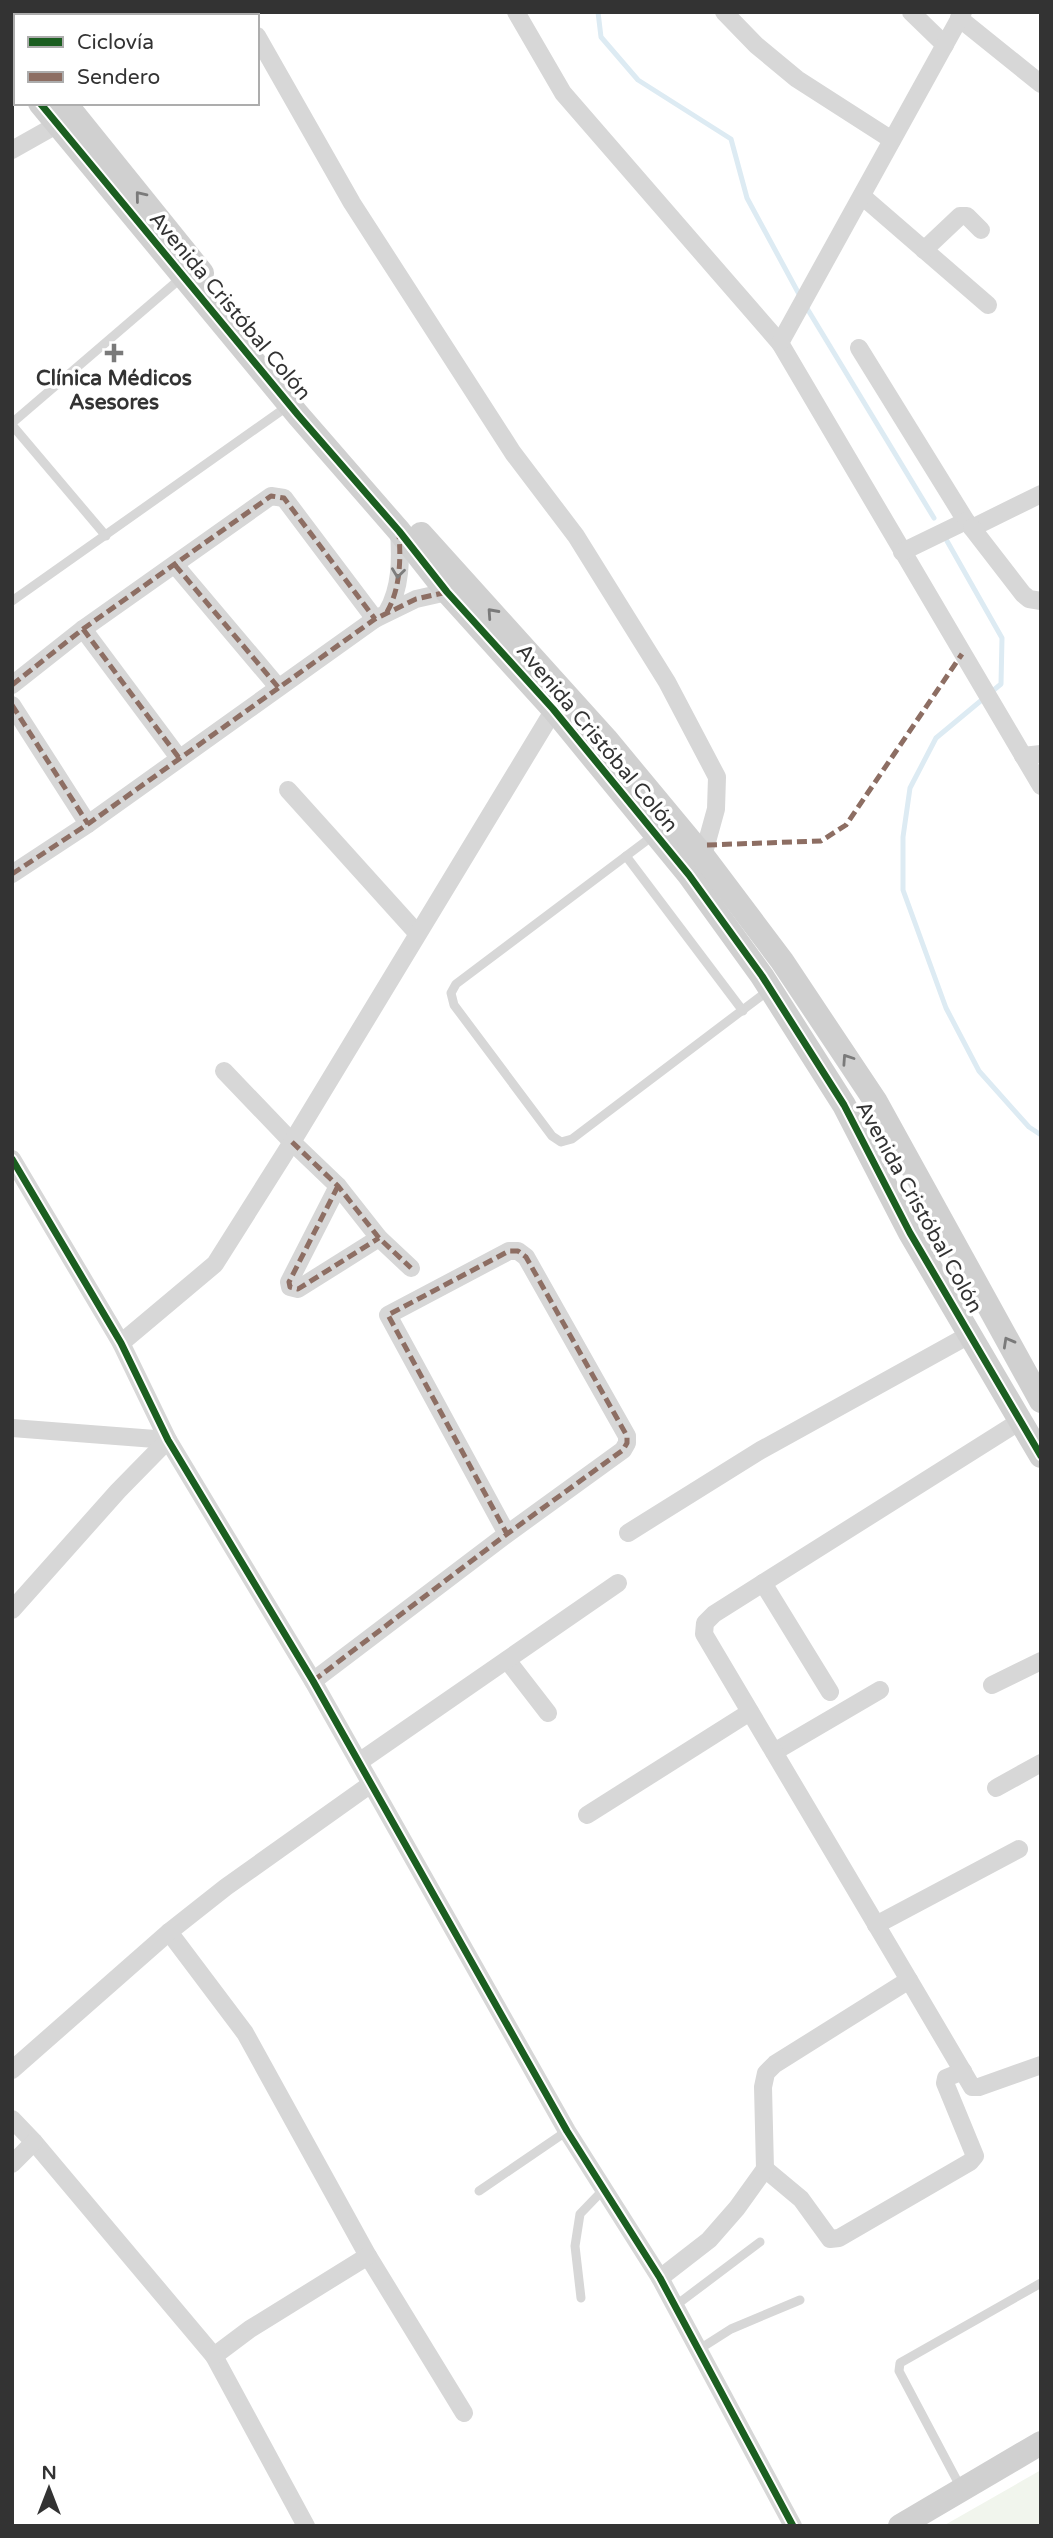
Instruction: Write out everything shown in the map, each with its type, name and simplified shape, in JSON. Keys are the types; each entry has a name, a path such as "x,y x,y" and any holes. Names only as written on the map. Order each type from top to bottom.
{"street":[{"path":"516,12 563,93 780,343 1000,717 1032,755 1041,786"},
{"path":"724,12 756,46 797,79 892,140"},
{"path":"911,12 945,44"},
{"path":"780,343 961,15 1041,84"},
{"path":"259,39 367,226 513,453 576,536 667,682 717,777 716,809 704,856"},
{"name":"Avenida Cristóbal Colón","path":"45,105 65,114 411,523 559,701 656,834 689,874 771,989 844,1105 910,1233 1041,1455"},
{"path":"12,150 65,114"},
{"name":"Avenida Cristóbal Colón","path":"65,114 183,276 289,405 399,531 447,592 559,701 704,856 782,961 876,1102 1041,1401"},
{"path":"863,196 988,306"},
{"path":"924,250 960,216 967,216 981,230"},
{"path":"859,348 969,525 1023,594 1029,599 1041,601"},
{"path":"902,552 1041,494"},
{"path":"12,685 83,629 271,496 284,498 381,616"},
{"path":"381,616 393,600 399,574 399,531"},
{"path":"175,565 278,687"},
{"path":"12,874 88,824 381,616 416,599 447,592"},
{"path":"83,629 179,758"},
{"path":"121,1343 215,1264 559,701"},
{"path":"12,705 88,824"},
{"path":"288,790 417,933"},
{"path":"224,1071 338,1186 379,1238 411,1268"},
{"path":"12,1159 121,1343 168,1440 313,1681 567,2131 660,2278 793,2526"},
{"path":"338,1186 289,1282 290,1287 298,1289 379,1238"},
{"path":"313,1681 623,1450 627,1443 627,1436 526,1256 518,1251 509,1251 388,1315 507,1534"},
{"path":"628,1533 761,1450 969,1335"},
{"path":"1020,1422 714,1614 705,1623 704,1634 972,2087 979,2087 1041,2065"},
{"path":"12,1428 168,1440"},
{"path":"12,1610 118,1491 168,1440"},
{"path":"359,1762 618,1583"},
{"path":"763,1583 830,1692"},
{"path":"507,1660 548,1713"},
{"path":"992,1685 1041,1661"},
{"path":"774,1752 880,1690"},
{"path":"587,1815 750,1712"},
{"path":"996,1788 1041,1763"},
{"path":"12,2070 169,1932 226,1887 371,1784"},
{"path":"876,1925 1019,1849"},
{"path":"169,1932 245,2033 368,2256 464,2413"},
{"path":"660,2278 709,2240 737,2208 765,2169 763,2087 766,2073 775,2064 909,1980"},
{"path":"765,2169 801,2199 830,2239 839,2238 970,2162 975,2156 945,2082 946,2078 962,2071"},
{"path":"12,2119 214,2356 306,2526"},
{"path":"12,2164 34,2142"},
{"path":"214,2356 250,2329 368,2256"},
{"path":"900,2526 1041,2443"}],"lane":[{"path":"106,536 12,424 183,276"},
{"path":"12,601 289,405"},
{"path":"656,834 456,984 451,993 454,1004 552,1136 561,1142 572,1139 771,989"},
{"path":"626,856 743,1010"},
{"path":"479,2191 567,2131"},
{"path":"581,2298 575,2246 580,2214 604,2189"},
{"path":"675,2306 760,2242"},
{"path":"962,2490 899,2371 900,2363 1041,2283"},
{"path":"698,2350 731,2329 800,2301"}],"shaded area":[{"path":"1041,2470 1041,2526 943,2526"}],"waterway":[{"path":"598,12 601,37 638,80 731,139 747,198 800,296"},
{"path":"805,305 934,518"},
{"path":"947,541 1002,638 1001,684 936,738 910,788 903,837 903,890 946,1008 979,1071 1029,1127 1041,1135"}],"marked path":[{"path":"12,685 83,629 271,496 284,498 375,619"},
{"path":"387,612 395,594 399,574 399,534"},
{"path":"175,565 278,687"},
{"path":"12,874 88,824 375,619 416,599 447,592"},
{"path":"83,629 179,758"},
{"path":"707,845 821,841 846,825 962,654"},
{"path":"12,705 88,824"},
{"path":"292,1142 338,1186 379,1238 411,1268"},
{"path":"338,1186 289,1282 290,1287 298,1289 379,1238"},
{"path":"313,1681 623,1450 627,1443 627,1436 526,1257 518,1251 509,1251 388,1315 507,1534"}],"cycle path":[{"path":"42,105 298,415 399,531 447,592 553,709 689,875 762,976 844,1105 910,1233 1041,1456"},
{"path":"12,1159 121,1343 168,1440 313,1681 567,2131 660,2278 793,2526"}],"place":[{"name":"Clínica Médicos Asesores","path":"114,353"}]}
